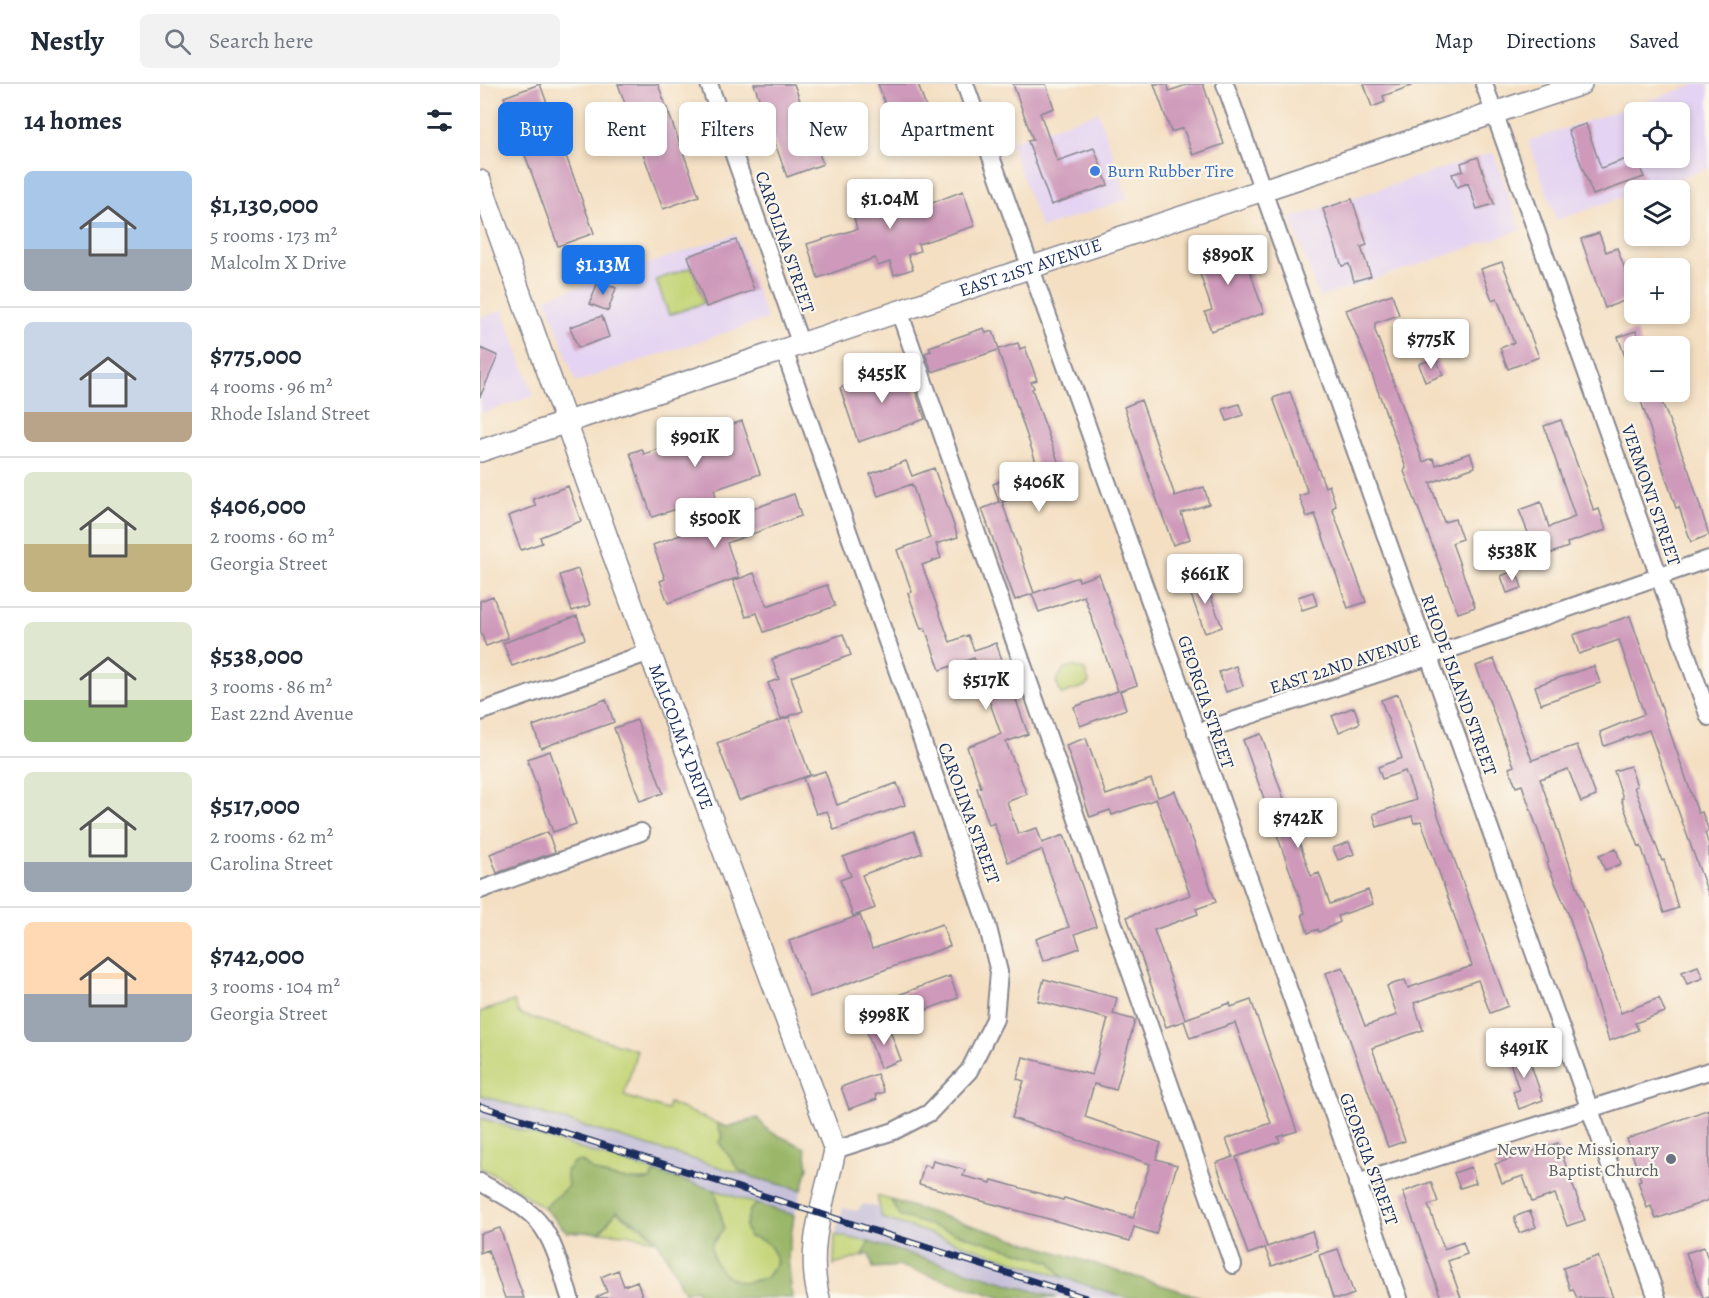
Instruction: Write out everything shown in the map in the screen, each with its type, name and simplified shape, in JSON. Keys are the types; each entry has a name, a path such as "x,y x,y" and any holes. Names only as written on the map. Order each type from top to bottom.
{"street":[{"name":"CAROLINA STREET","path":"709,84 792,347 987,924 999,972 995,1020 969,1071 929,1113 894,1131 835,1150"},
{"name":"GEORGIA STREET","path":"965,84 1399,1298"},
{"name":"RHODE ISLAND STREET","path":"1225,84 1657,1298"},
{"name":"VERMONT STREET","path":"1484,84 1709,717"},
{"name":"EAST 21ST AVENUE","path":"480,451 1581,84"},
{"name":"MALCOLM X DRIVE","path":"480,181 650,652 835,1150"},
{"path":"899,311 1233,1265"},
{"name":"EAST 22ND AVENUE","path":"1196,733 1428,657 1709,559"},
{"path":"480,712 650,652"},
{"path":"480,890 641,832"},
{"path":"1357,1183 1709,1071"},
{"path":"819,1298 813,1274 813,1252 835,1150"},
{"path":"480,1182 524,1209 540,1223 551,1242 570,1298"}],"shaded area":[{"path":"1697,84 1709,84 1709,168 1673,180 1624,180 1624,197 1557,220 1528,141 1624,109 1624,168 1690,168 1690,102 1644,102"},
{"path":"1098,112 1128,199 1041,228 1015,156 1015,140"},
{"path":"1493,152 1521,230 1319,298 1291,218"},
{"path":"736,234 767,319 576,382 546,298"},
{"path":"503,310 534,396 480,414 480,318"},
{"path":"480,1095 802,1190 794,1215 480,1118"},
{"path":"864,1204 879,1208 882,1218 1126,1298 1057,1298 875,1243 835,1235 843,1208 856,1211"}],"green space":[{"path":"692,267 704,303 669,315 656,280"},
{"path":"1072,666 1085,670 1089,682 1086,686 1061,694 1056,681 1064,669"},
{"path":"514,1001 519,1014 637,1050 624,1096 667,1110 669,1103 717,1123 723,1138 719,1142 739,1170 752,1177 480,1095 480,1012"},
{"path":"480,1118 655,1172 650,1180 613,1178 588,1167 581,1161 568,1186 544,1208 496,1175 480,1168"},
{"path":"757,1118 769,1131 805,1148 808,1167 802,1190 752,1177 739,1170 719,1142 723,1138 717,1123 727,1127"},
{"path":"581,1161 595,1171 612,1177 650,1180 655,1172 715,1190 724,1228 711,1245 712,1252 716,1264 724,1274 742,1282 766,1278 777,1262 768,1244 749,1237 745,1227 750,1210 757,1204 794,1215 788,1257 792,1298 699,1298 696,1289 684,1293 668,1258 651,1234 617,1211 600,1232 567,1232 544,1208 568,1186 566,1171 573,1163"},
{"path":"715,1190 757,1204 750,1210 749,1237 768,1244 777,1262 766,1278 745,1282 735,1280 724,1274 716,1264 711,1245 724,1228"},
{"path":"877,1196 891,1200 894,1207 1051,1262 1062,1277 882,1218"},
{"path":"891,1200 1203,1298 1126,1298 1062,1277 1051,1262 899,1216"},
{"path":"616,1211 645,1230 655,1240 600,1232"},
{"path":"835,1235 869,1242 863,1256 834,1265"},
{"path":"869,1242 1057,1298 1002,1298 900,1266 873,1268 869,1254 863,1256"}],"building":[{"path":"540,84 547,102 506,102 504,97"},
{"path":"618,84 658,84 665,102 624,102"},
{"path":"754,84 794,84 801,102 788,102 788,156 820,156 823,164 787,177 776,146 776,102 760,102"},
{"path":"878,84 918,84 924,102 884,102"},
{"path":"1013,84 1046,84 1054,108 1040,113 1057,161 1094,148 1108,185 1051,205 1028,141 1033,140"},
{"path":"1154,84 1168,84 1169,91 1189,84 1203,84 1224,144 1193,155 1183,128 1171,132"},
{"path":"1364,84 1411,84 1411,86 1383,96 1385,102 1372,107"},
{"path":"667,109 679,141 679,156 684,156 699,196 663,209 644,156 667,156"},
{"path":"1586,124 1601,168 1624,160 1624,168 1640,168 1644,177 1624,180 1624,184 1593,195 1568,130"},
{"path":"525,156 566,156 594,233 558,246"},
{"path":"1478,157 1494,204 1477,209 1468,183 1457,187 1452,174 1463,171 1461,163"},
{"path":"910,182 919,208 963,191 975,226 918,244 920,251 908,255 913,269 894,275 890,262 878,266 875,258 818,278 807,244 857,229 850,202"},
{"path":"1352,199 1367,245 1361,247 1371,276 1354,281 1349,264 1342,266 1323,209"},
{"path":"1599,233 1606,252 1617,248 1624,267 1624,301 1605,308 1581,239"},
{"path":"736,240 754,290 706,307 688,256"},
{"path":"1240,241 1264,313 1211,331 1205,312 1212,310 1194,256"},
{"path":"1502,262 1539,357 1508,369 1500,348 1514,343 1497,298 1492,300 1481,269"},
{"path":"598,281 616,288 608,311 590,304"},
{"path":"1392,294 1399,315 1375,323 1375,330 1423,462 1433,458 1436,465 1470,453 1475,467 1430,483 1444,522 1455,519 1462,539 1452,543 1475,607 1458,613 1404,471 1406,468 1367,361 1346,310"},
{"path":"602,316 609,337 578,348 570,327"},
{"path":"984,328 986,333 993,331 999,349 1018,343 1020,349 1025,347 1037,380 1031,382 1034,388 1032,389 1063,475 1044,482 1046,487 1002,502 1034,593 1078,577 1079,581 1099,574 1137,685 1120,691 1126,709 1080,726 1074,707 1118,691 1084,596 1039,612 1032,594 1015,600 982,509 999,502 993,484 1038,468 998,350 932,372 925,353 931,351 929,347"},
{"path":"1636,331 1638,336 1624,336 1624,354 1618,337"},
{"path":"480,348 498,356 480,397"},
{"path":"1436,358 1443,375 1425,382 1419,364"},
{"path":"907,366 925,419 858,442 840,388"},
{"path":"1290,392 1325,487 1329,485 1336,506 1332,508 1366,602 1348,608 1315,514 1307,517 1299,496 1308,493 1273,398"},
{"path":"1141,400 1175,496 1204,487 1209,504 1181,513 1190,539 1173,545 1124,407"},
{"path":"1641,402 1662,402 1689,471 1709,535 1691,542 1679,507 1676,508"},
{"path":"1239,404 1243,415 1227,421 1223,409"},
{"path":"1561,420 1594,511 1599,509 1606,530 1567,543 1568,547 1538,558 1519,510 1541,502 1549,527 1575,517 1544,426"},
{"path":"742,421 760,474 714,490 716,496 652,517 630,453 642,449 644,454"},
{"path":"906,461 912,476 934,468 958,537 936,544 941,558 922,565 950,642 968,635 974,650 996,643 1028,734 1006,742 1027,794 1007,802 1018,834 1037,828 1042,843 1064,835 1096,926 1075,934 1080,948 1043,961 1036,939 1069,927 1042,850 1008,862 994,823 989,825 977,788 981,787 967,747 1001,734 974,658 940,670 925,628 921,629 908,593 912,592 897,550 930,538 912,484 878,496 870,474"},
{"path":"568,486 581,521 540,537 542,543 521,550 508,516 536,506 533,499"},
{"path":"794,494 801,516 727,543 739,577 668,603 660,581 665,579 653,545"},
{"path":"578,569 590,605 572,611 560,575"},
{"path":"1516,570 1522,588 1507,593 1501,576"},
{"path":"754,573 767,606 827,585 835,606 764,632 757,613 746,617 733,581"},
{"path":"1204,578 1222,627 1205,633 1187,584"},
{"path":"1313,592 1317,605 1302,610 1298,597"},
{"path":"493,596 508,638 486,646 480,630 480,601"},
{"path":"577,616 585,639 512,666 503,643"},
{"path":"1630,616 1698,813 1702,812 1709,831 1705,833 1709,845 1709,896 1649,730 1604,746 1600,732 1644,714 1619,640 1579,654 1573,635"},
{"path":"843,634 851,655 791,677 803,711 781,719 768,683 779,679 772,659"},
{"path":"1494,659 1532,760 1577,745 1596,796 1581,802 1568,769 1540,779 1621,1013 1659,998 1665,1012 1635,1023 1638,1030 1609,1041 1568,913 1547,863 1549,862 1522,785 1516,787 1509,768 1514,766 1476,666"},
{"path":"1236,666 1243,686 1226,692 1219,672"},
{"path":"1594,666 1600,683 1541,704 1535,686"},
{"path":"1398,694 1438,815 1508,1006 1490,1013 1478,980 1414,1003 1423,1030 1372,1048 1405,1141 1388,1147 1326,973 1343,967 1365,1026 1397,1015 1387,986 1405,980 1408,988 1472,966 1421,821 1414,823 1412,816 1377,827 1373,814 1416,800 1405,771 1382,779 1378,767 1402,758 1381,700"},
{"path":"606,699 614,722 541,748 533,726"},
{"path":"1354,707 1360,723 1339,732 1332,716"},
{"path":"789,717 810,775 739,800 717,743"},
{"path":"637,720 663,793 640,801 614,728"},
{"path":"1261,734 1311,876 1319,873 1330,904 1368,890 1373,904 1338,916 1340,922 1319,932 1318,929 1308,933 1302,914 1305,913 1243,740"},
{"path":"1086,738 1106,795 1151,779 1158,797 1175,791 1216,902 1196,909 1198,914 1154,930 1185,1019 1230,1003 1231,1007 1251,1000 1297,1131 1278,1137 1280,1142 1236,1157 1267,1247 1312,1231 1318,1250 1272,1266 1265,1248 1248,1254 1216,1163 1233,1157 1226,1139 1271,1123 1235,1023 1190,1038 1184,1021 1166,1027 1127,917 1190,895 1156,799 1112,815 1110,810 1090,817 1066,745"},
{"path":"550,751 576,824 553,832 527,759"},
{"path":"1630,766 1637,786 1634,787 1662,861 1664,860 1678,908 1664,913 1641,846 1639,847 1621,799 1623,798 1614,771"},
{"path":"825,771 837,805 897,783 905,805 834,830 827,811 816,814 803,778"},
{"path":"914,831 922,853 862,875 875,908 853,916 840,880 851,876 843,857"},
{"path":"548,832 555,852 497,873 490,854"},
{"path":"1349,842 1354,854 1338,860 1333,848"},
{"path":"1616,849 1621,864 1605,870 1599,855"},
{"path":"860,915 872,949 942,924 950,946 810,997 789,941"},
{"path":"1698,966 1703,978 1687,984 1682,972"},
{"path":"950,976 958,998 887,1024 879,1002"},
{"path":"1044,979 1117,998 1113,1014 1135,1020 1116,1090 1094,1084 1085,1117 1161,1143 1156,1159 1177,1165 1156,1234 1134,1227 1130,1241 919,1184 924,1165 931,1167 933,1161 965,1170 963,1176 991,1183 992,1180 1133,1218 1150,1164 1012,1118 1024,1081 1017,1079 1023,1057 1092,1075 1108,1019 1038,1001"},
{"path":"888,1025 901,1060 880,1068 867,1032"},
{"path":"1525,1047 1543,1100 1519,1109 1513,1092 1519,1090 1507,1053"},
{"path":"877,1074 884,1092 875,1095 877,1099 849,1109 841,1087"},
{"name":"New Hope Missionary Baptist Church","path":"1709,1109 1709,1200 1656,1219 1651,1206 1647,1208 1638,1181 1641,1180 1627,1139"},
{"path":"1558,1143 1585,1220 1567,1226 1555,1194 1532,1202 1523,1176 1502,1183 1495,1164"},
{"path":"1471,1167 1476,1183 1460,1188 1454,1173"},
{"path":"1431,1182 1438,1202 1428,1205 1444,1249 1463,1242 1467,1254 1448,1261 1461,1298 1441,1298 1403,1192"},
{"path":"1530,1211 1536,1227 1519,1233 1514,1217"},
{"path":"500,1228 524,1298 505,1298 488,1250 480,1253 480,1234"},
{"path":"1704,1247 1709,1263 1709,1298 1703,1298 1686,1253"},
{"path":"1338,1249 1354,1294 1343,1298 1333,1298 1319,1255"},
{"path":"1598,1256 1613,1298 1577,1298 1573,1289 1570,1290 1563,1268"},
{"path":"618,1270 624,1286 637,1281 643,1298 595,1298 607,1292 601,1277"}],"railway":[{"path":"480,1106 1086,1298"}],"place":[{"name":"Burn Rubber Tire","path":"1095,171"},
{"name":"New Hope Missionary Baptist Church","path":"1671,1159"}]}
